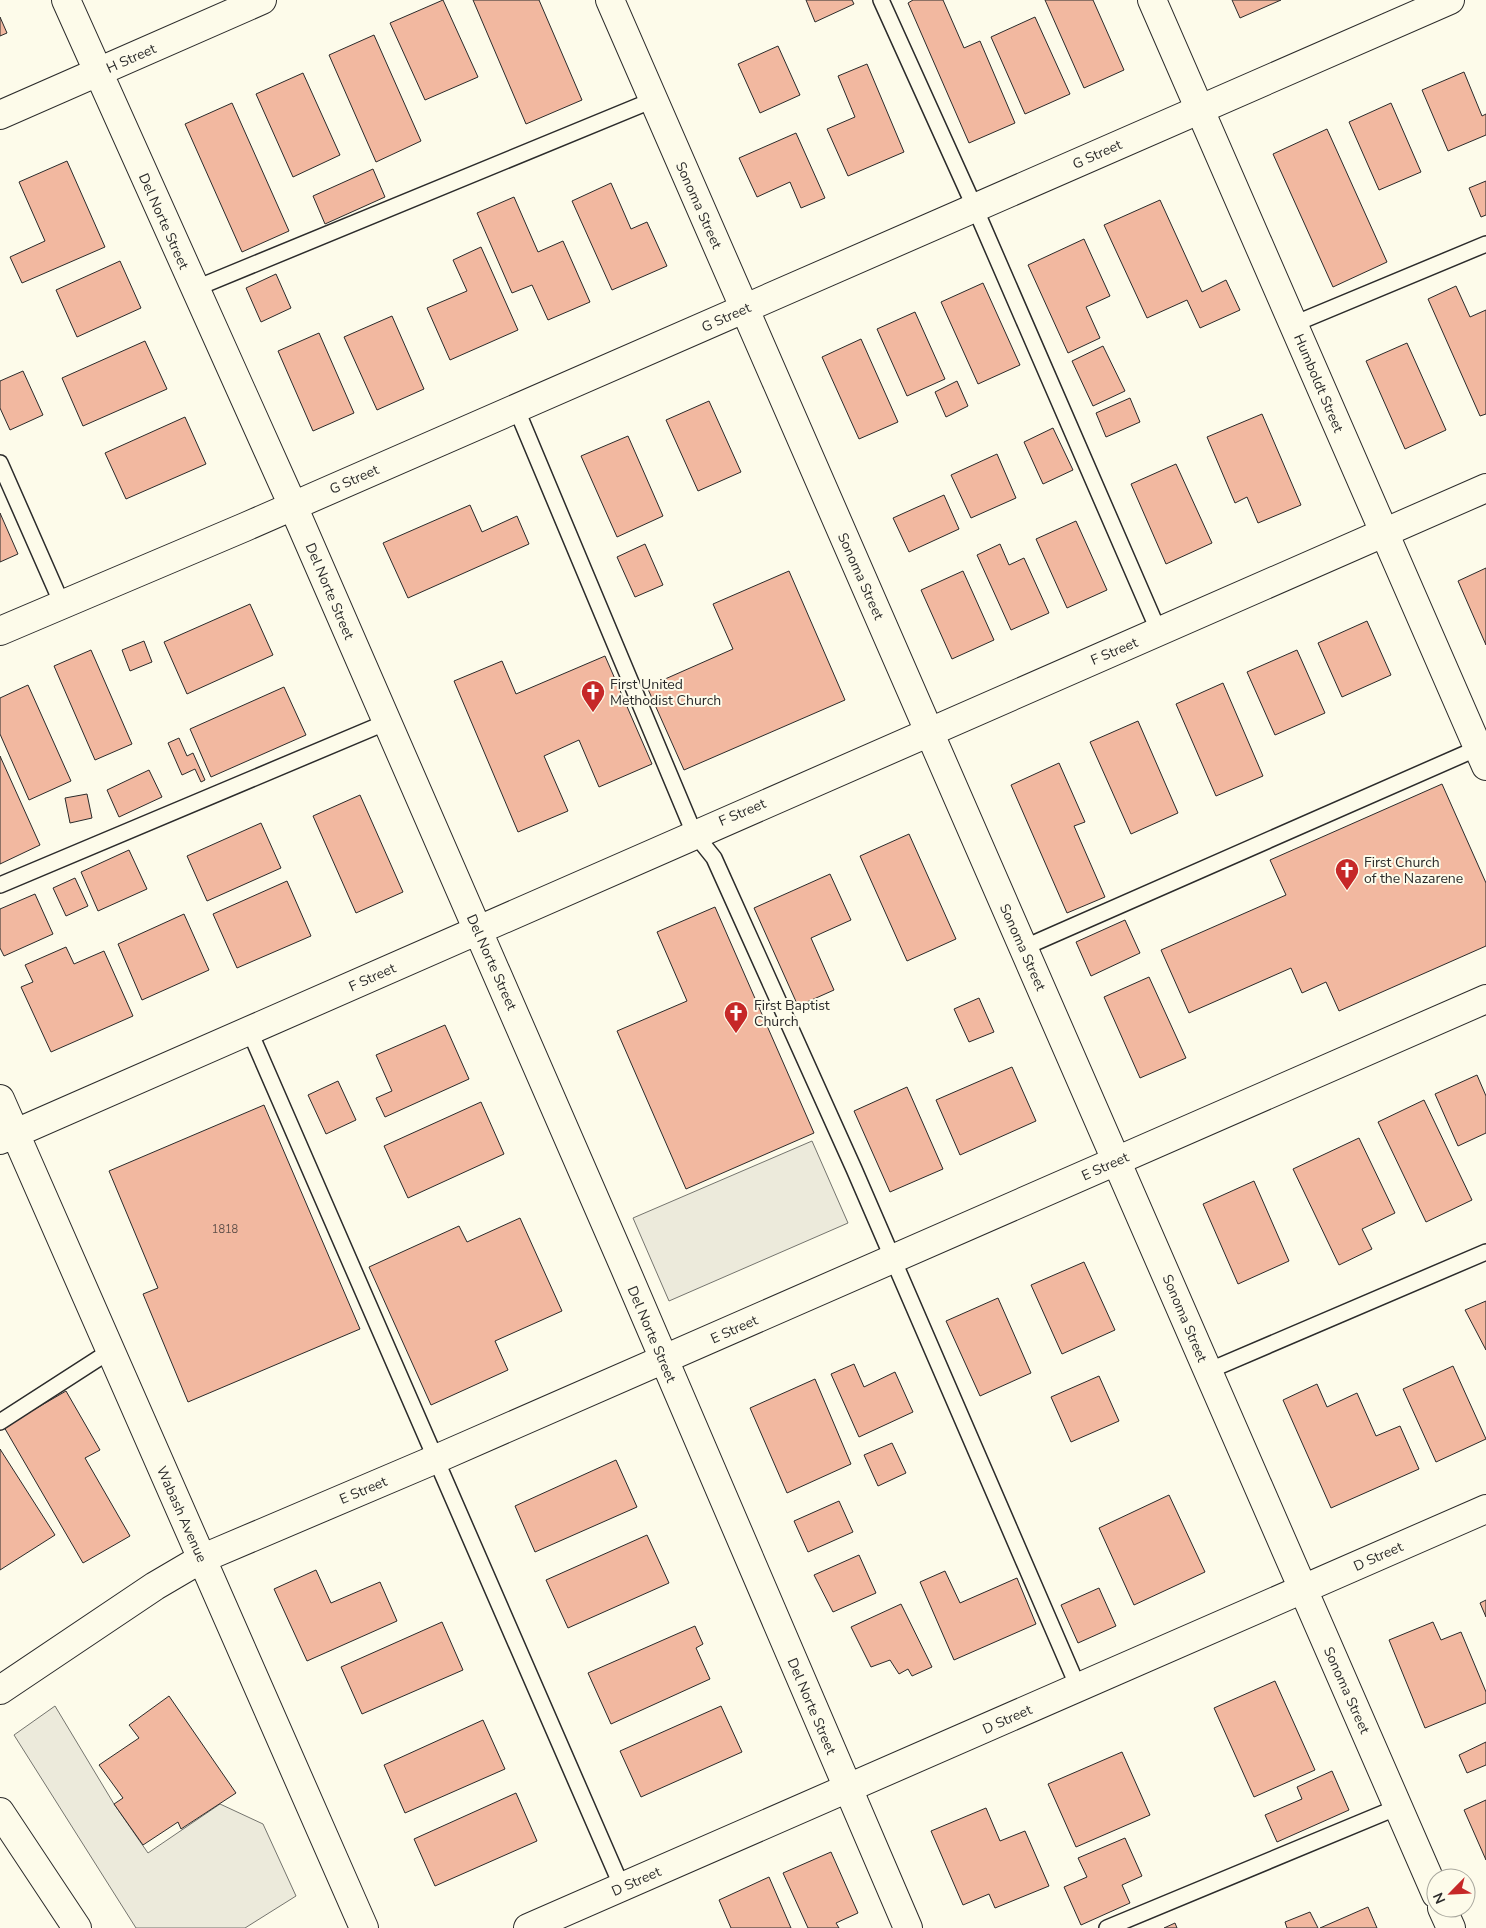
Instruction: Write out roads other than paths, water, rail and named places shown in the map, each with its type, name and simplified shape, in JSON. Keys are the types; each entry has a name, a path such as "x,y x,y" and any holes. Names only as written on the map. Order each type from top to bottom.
{"street":[{"name":"Del Norte Street","path":"66,0 194,289 293,506 908,1928"},
{"name":"H Street","path":"0,115 262,0"},
{"name":"Sonoma Street","path":"610,0 1426,1871"},
{"name":"Humboldt Street","path":"1152,0 1482,757"},
{"name":"G Street","path":"0,631 293,506 1450,0"},
{"name":"F Street","path":"7,1136 250,1032 477,928 1486,488"},
{"name":"E Street","path":"0,1690 155,1586 201,1559 436,1459 1486,999"},
{"name":"Wabash Avenue","path":"0,1100 7,1136 110,1351 364,1928"},
{"name":"D Street","path":"528,1928 1486,1508"},
{"path":"0,1812 77,1928"}],"lane":[{"path":"881,0 975,208 1159,632"},
{"path":"194,289 653,100"},
{"path":"1294,324 1486,244"},
{"path":"516,408 694,833 714,858 894,1259 1078,1687"},
{"path":"0,463 62,604"},
{"path":"0,886 387,722"},
{"path":"1023,948 1482,757"},
{"path":"250,1032 622,1887"},
{"path":"1208,1371 1486,1252"},
{"path":"0,1422 110,1351"},
{"path":"1107,1928 1398,1807"}],"place":[{"name":"First United Methodist Church","path":"593,713"},
{"name":"First Church of the Nazarene","path":"1347,891"},
{"name":"First Baptist Church","path":"736,1034"}]}
